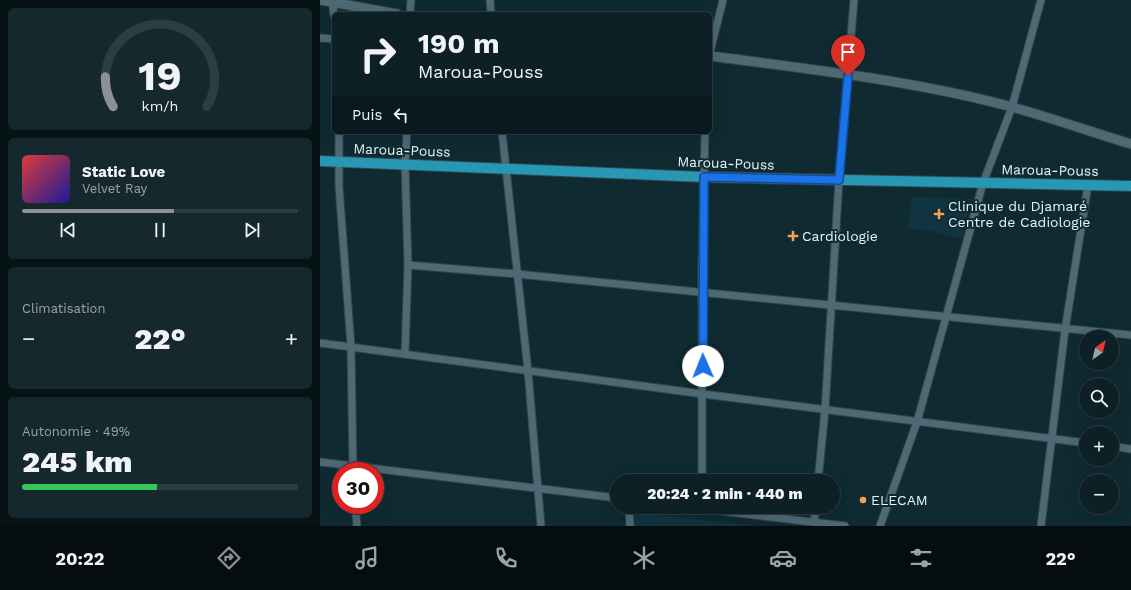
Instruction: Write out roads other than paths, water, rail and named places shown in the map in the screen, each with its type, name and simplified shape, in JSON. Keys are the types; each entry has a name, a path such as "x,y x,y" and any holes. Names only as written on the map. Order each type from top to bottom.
{"main road":[{"path":"320,0 387,12"},
{"path":"712,56 937,90 1012,107 1131,144"},
{"name":"Maroua-Pouss","path":"320,161 704,177 1131,186"}],"street":[{"path":"410,12 411,0"},
{"path":"490,0 491,12"},
{"path":"712,44 723,0"},
{"path":"819,474 825,410 830,305 839,180 854,0"},
{"path":"880,526 917,422 983,183 1012,107 1041,0"},
{"path":"332,1 334,12"},
{"path":"320,38 332,39"},
{"path":"339,134 339,187 351,346 352,462"},
{"path":"405,353 408,265 405,164 407,134"},
{"path":"502,134 528,370 541,526"},
{"path":"702,474 702,293 705,134"},
{"path":"1041,526 1065,330 1088,185"},
{"path":"408,265 517,274 1065,330 1131,335"},
{"path":"320,343 1079,442"},
{"path":"1119,447 1131,449"},
{"path":"320,462 332,465"},
{"path":"384,472 539,488 610,497"},
{"path":"356,514 357,526"},
{"path":"629,514 630,526"},
{"path":"750,514 845,526"},
{"path":"814,522 815,514"}],"place":[{"name":"Clinique du Djamaré Centre de Cadiologie","path":"939,214"},
{"name":"Cardiologie","path":"793,236"},
{"name":"ELECAM","path":"863,500"}]}
